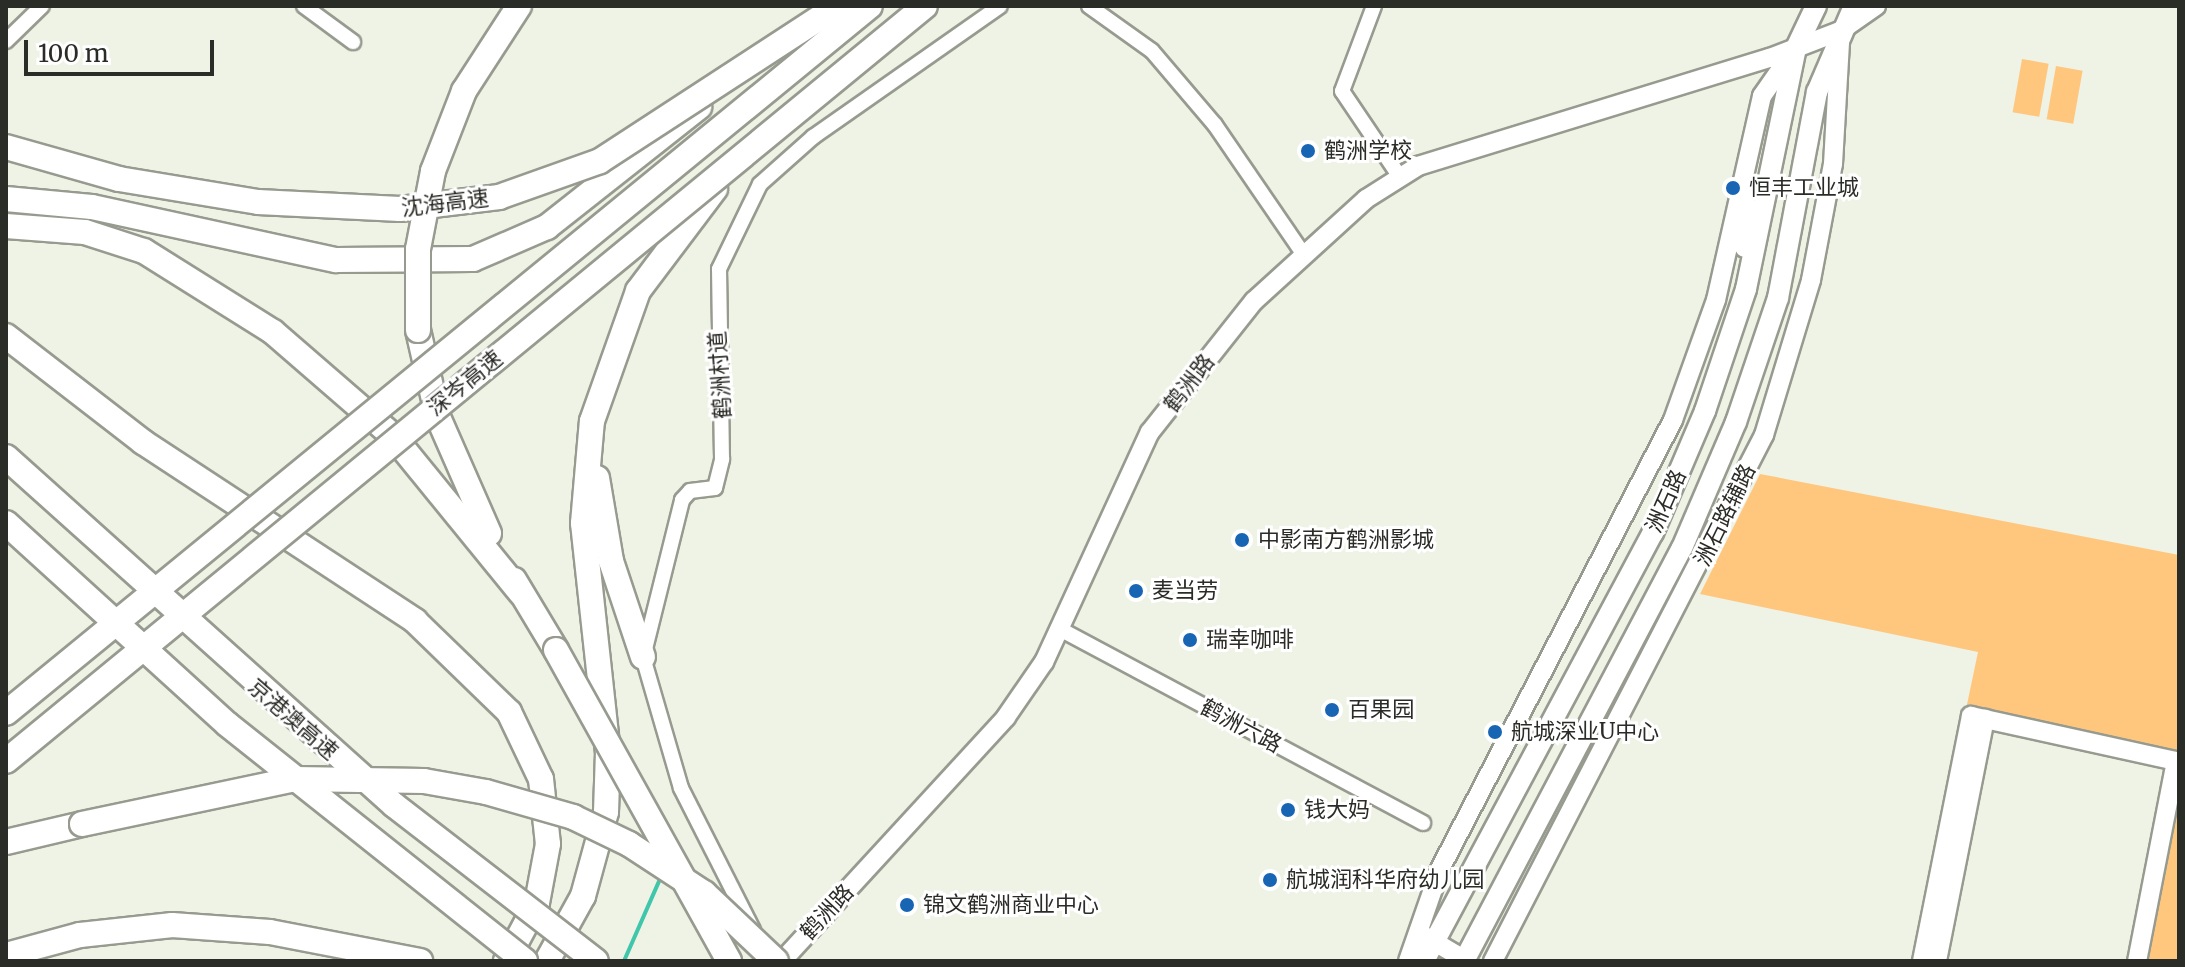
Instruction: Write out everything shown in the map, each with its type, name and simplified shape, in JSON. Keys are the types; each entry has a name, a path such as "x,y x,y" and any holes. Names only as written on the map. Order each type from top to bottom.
{"highway":[{"path":"519,6 464,91 433,171 418,249 418,330 438,417 520,592 556,650 729,961"},
{"path":"6,199 92,207 336,260 473,259 547,227 825,6"},
{"name":"沈海高速","path":"6,147 119,179 258,202 400,209 499,197 600,161 838,6"},
{"name":"深岑高速","path":"6,713 870,6"},
{"name":"深岑高速","path":"6,761 925,6"},
{"path":"547,961 583,896 606,812 608,753 583,523 586,453 601,382 638,291 700,203 933,6"},
{"path":"6,226 85,232 144,251 273,332 392,435 520,592"},
{"path":"6,336 62,381 415,621 509,712 541,779 548,844 537,903 506,961"},
{"path":"601,382 603,526 643,657"},
{"name":"京港澳高速","path":"6,457 360,776 596,961"},
{"name":"京港澳高速","path":"6,523 262,754 525,961"},
{"path":"6,842 271,783 424,781 573,817 629,844 704,893 776,961"},
{"path":"6,955 80,935 172,925 270,932 420,961"}],"main road":[{"name":"洲石路","path":"1424,961 1425,936 1653,533 1705,411 1746,289 1796,48 1816,6"},
{"name":"洲石路","path":"1466,961 1682,548 1736,422 1778,298 1817,92 1840,31 1854,6"},
{"path":"1744,183 1746,289"}],"street":[{"path":"6,41 42,6"},
{"path":"304,6 353,42"},
{"name":"鹤洲村道","path":"643,657 682,500 690,491 715,488 722,459 725,398 715,309 732,230 760,184 813,137 1000,6"},
{"path":"1089,6 1161,61 1215,125 1304,255"},
{"path":"1374,6 1342,91 1400,177"},
{"name":"鹤洲路","path":"776,961 1006,717 1058,628 1150,432 1254,301 1304,255 1400,177 1796,48 1840,31 1876,6"},
{"name":"洲石路辅路","path":"1493,961 1764,435 1811,280 1833,164 1840,31"},
{"path":"1408,961 1425,936 1446,857 1673,420 1716,300 1762,96 1796,48"},
{"name":"鹤洲六路","path":"1058,628 1423,823"},
{"path":"643,657 681,788 776,961"},
{"path":"1922,961 1978,718"},
{"path":"1937,961 1978,718"},
{"path":"1978,718 2176,761 2137,961"},
{"path":"1425,936 1466,961"}],"shaded area":[{"path":"2022,59 2049,64 2039,117 2013,112"},
{"path":"2056,66 2083,71 2073,124 2047,119"},
{"path":"1760,474 2179,555 2179,961 2137,961 2176,761 1965,714 1978,652 1700,594"}],"waterway":[{"path":"624,961 660,879"}],"place":[{"name":"鹤洲学校","path":"1308,151"},
{"name":"恒丰工业城","path":"1733,188"},
{"name":"中影南方鹤洲影城","path":"1242,540"},
{"name":"麦当劳","path":"1136,591"},
{"name":"瑞幸咖啡","path":"1190,640"},
{"name":"百果园","path":"1332,710"},
{"name":"航城深业U中心","path":"1495,732"},
{"name":"钱大妈","path":"1288,810"},
{"name":"航城润科华府幼儿园","path":"1270,880"},
{"name":"锦文鹤洲商业中心","path":"907,905"}]}
